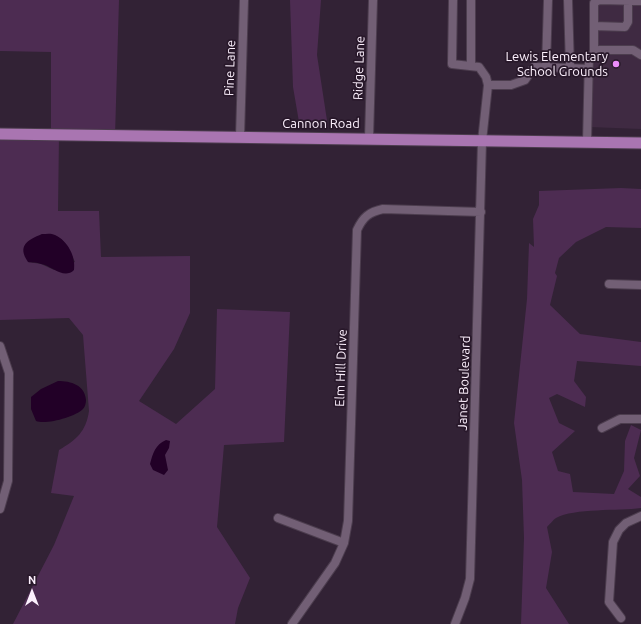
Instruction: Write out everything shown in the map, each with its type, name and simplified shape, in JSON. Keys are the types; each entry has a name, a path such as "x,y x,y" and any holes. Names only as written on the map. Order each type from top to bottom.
{"main road":[{"name":"Cannon Road","path":"0,134 641,143"}],"street":[{"name":"Pine Lane","path":"240,137 244,0"},
{"name":"Ridge Lane","path":"369,138 373,0"},
{"path":"452,0 452,64 479,67 486,77 488,85 511,85 525,80 534,67 588,69"},
{"path":"471,0 471,66"},
{"path":"546,68 548,0"},
{"path":"568,0 570,68"},
{"path":"594,54 594,3 599,0 641,1"},
{"path":"594,26 625,27 628,22 628,1"},
{"path":"586,142 588,57 599,50 633,50 641,55"},
{"name":"Janet Boulevard","path":"455,624 465,598 470,579 482,141 488,85"},
{"name":"Elm Hill Drive","path":"292,624 336,563 344,544 348,522 357,230 362,220 372,212 383,209 481,212"},
{"path":"609,284 641,285"},
{"path":"0,346 9,373 8,481 0,509"},
{"path":"602,428 620,419 641,419"},
{"path":"621,618 609,602 613,542 619,530 626,523 641,516"},
{"path":"278,518 344,544"}],"shaded area":[{"path":"0,0 119,0 115,136 59,135 58,211 99,211 101,257 190,256 190,313 174,349 139,401 176,424 215,389 217,309 290,312 284,442 224,445 217,527 250,578 238,608 235,624 13,624 54,545 74,496 51,493 59,450 75,439 83,430 89,411 83,335 69,318 0,320 0,137 51,135 51,52 0,51","holes":["42,234 49,234 60,238 67,245 75,262 54,270 41,264 28,262"]},
{"path":"290,0 321,0 317,55 328,127 299,122 293,87"},
{"name":"Lewis Elementary School Grounds","path":"593,0 641,0 641,129 589,127"},
{"path":"621,188 641,189 641,228 606,227 576,242 559,258 555,273 557,276 550,305 580,334 641,342 641,366 577,361 574,381 586,397 585,407 557,394 549,398 559,423 575,431 552,452 558,471 570,474 573,492 614,494 624,471 625,441 631,425 641,430 634,458 640,476 628,489 641,497 641,508 585,511 556,518 547,527 552,552 546,588 569,624 521,624 524,538 522,480 514,423 527,299 529,243 534,247 533,219 539,205 539,191"},
{"path":"42,234 53,234 64,241 74,260 74,270 66,274 39,263 28,262 23,252 25,244"},
{"path":"58,381 72,383 80,387 85,395 86,401 83,409 74,415 60,420 46,422 36,421 31,409 31,397 41,389"},
{"path":"166,440 170,441 169,448 165,455 168,470 164,475 153,470 150,464 153,453 159,444"}],"place":[{"name":"Lewis Elementary School Grounds","path":"616,64"}]}
